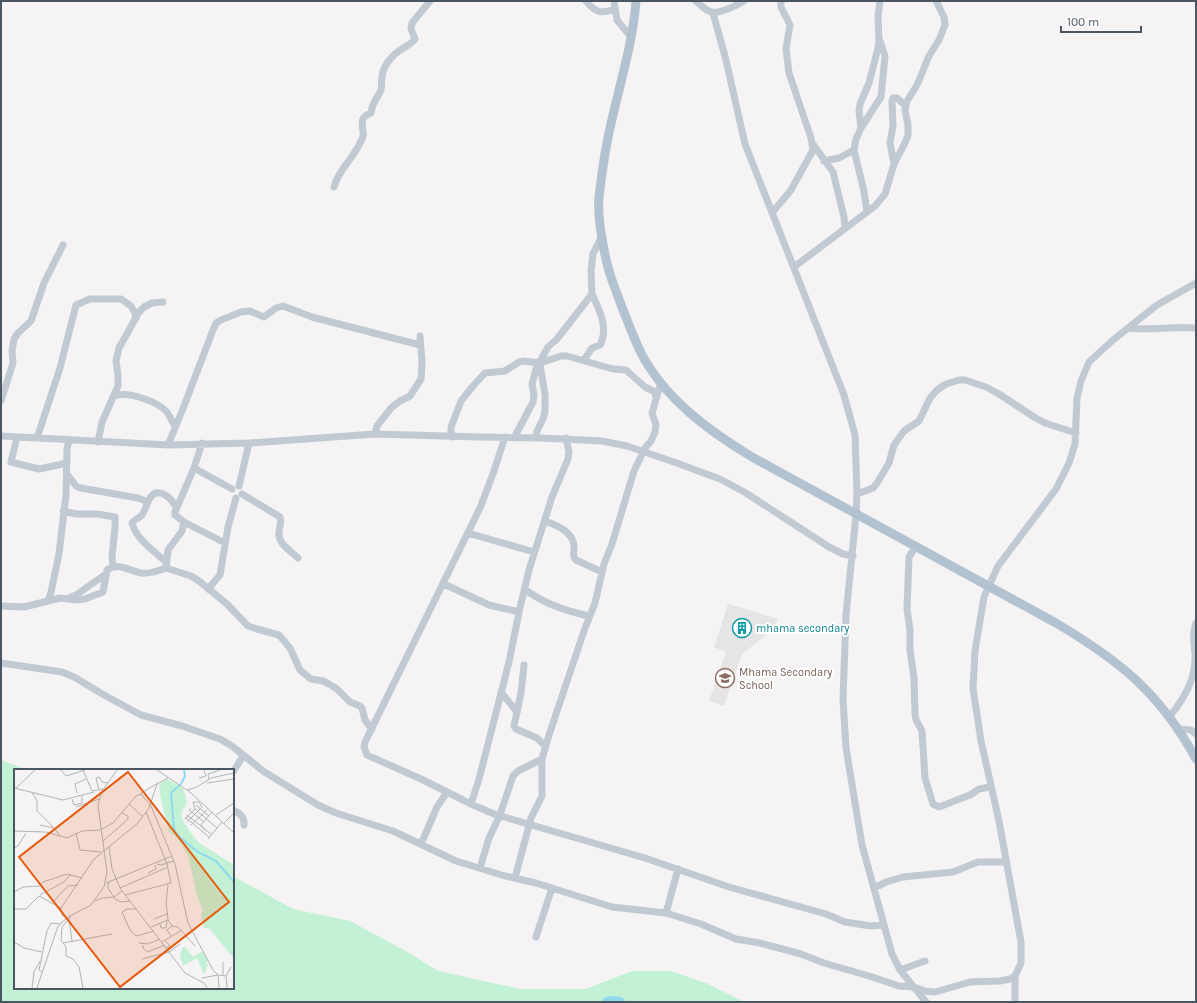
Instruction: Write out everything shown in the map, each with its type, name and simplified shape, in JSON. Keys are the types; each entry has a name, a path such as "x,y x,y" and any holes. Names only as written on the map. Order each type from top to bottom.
{"main road":[{"path":"636,1 631,37 612,121 599,199 602,236 609,274 621,308 642,354 661,382 685,408 714,433 768,467 1056,623 1103,652 1141,684 1170,716 1196,759"}],"street":[{"path":"334,187 338,177 361,142 364,133 362,123 365,116 371,113 373,102 381,89 384,68 393,56 414,42 415,39 411,29 412,23 430,1"},
{"path":"586,1 593,9 598,11 607,12 615,5 620,24 631,37"},
{"path":"696,1 706,10 713,13 732,8 744,1"},
{"path":"781,1 781,6 790,25 786,49 789,73 813,144 830,168 835,179 844,216 845,228"},
{"path":"867,212 864,191 854,150 856,139 861,128 881,97 885,56 880,41 878,25 880,1"},
{"path":"794,267 875,206 885,194 894,164 908,135 905,105 917,85 929,56 939,40 945,26 944,17 936,1"},
{"path":"713,13 726,60 745,144 844,395 851,419 856,453 857,494 853,556 846,614 843,688 846,748 863,852 892,954 900,970 926,1002"},
{"path":"861,128 859,111 860,104 868,83 880,41"},
{"path":"894,164 890,143 893,126 892,101 894,98 897,98 905,105"},
{"path":"772,213 791,190 813,153 813,144"},
{"path":"824,161 842,157 854,150"},
{"path":"842,157 858,163"},
{"path":"584,360 592,348 600,345 604,332 601,316 592,294 591,270 593,254 602,236"},
{"path":"1,401 13,363 12,351 14,339 18,333 31,321 44,283 63,245"},
{"path":"1015,1002 1015,976 1021,963 1021,942 999,820 990,787 980,735 973,688 975,651 982,609 988,587 998,566 1048,500 1064,476 1073,453 1076,433 1077,398 1087,367 1093,358 1157,305 1196,283"},
{"path":"514,438 532,402 534,395 532,384 539,362 548,347 557,339 592,294"},
{"path":"38,438 60,368 76,305 90,299 121,299 131,306 136,318"},
{"path":"98,442 102,422 118,386 116,361 117,353 139,312 149,304 163,302"},
{"path":"168,445 216,323 241,312 250,311 264,317 276,308 283,306 312,317 420,345"},
{"path":"1128,328 1148,329 1184,326 1196,328"},
{"path":"375,434 377,426 391,408 396,403 410,396 421,379 422,370 420,336"},
{"path":"450,437 451,427 461,401 485,373 504,371 519,362 524,361 539,362 564,355 613,369 626,370 645,387 655,392 656,397"},
{"path":"536,437 545,412 545,394 539,362"},
{"path":"857,494 873,488 889,463 894,445 904,431 920,421 930,398 937,390 946,384 959,380 965,380 986,387 1045,423 1076,433"},
{"path":"514,878 530,824 542,796 542,759 545,746 589,616 595,603 602,572 634,471 655,432 656,424 652,413 661,382"},
{"path":"114,396 121,394 133,396 158,406 166,412 175,426"},
{"path":"1,436 168,445 249,443 375,434 450,437 566,438 614,443 692,468 720,479 746,493 829,548 843,554 853,556"},
{"path":"16,437 11,462 39,469 67,463"},
{"path":"505,438 488,488 468,533 444,584 417,634 364,747 367,755 421,779 471,804 500,815 645,858 729,887 820,912 846,922 871,926 884,925"},
{"path":"471,804 479,779 509,662 519,612 534,552 552,497 568,459 569,452 566,438"},
{"path":"48,601 58,562 69,440"},
{"path":"249,443 232,495 239,496 280,517 280,539 298,558"},
{"path":"202,444 194,468 176,507 175,515 184,522 225,543"},
{"path":"194,468 235,488 243,490 239,496 225,543 220,575 208,589"},
{"path":"67,474 76,486 81,488 138,498 148,502"},
{"path":"176,507 171,500 159,492 153,494 149,499 145,511 139,518 134,520 132,525 143,541 166,565 191,576 234,610 248,626 276,634 282,638 290,648 300,670 311,679 329,684 337,689 350,702 360,706 372,729"},
{"path":"63,511 76,514 97,514 115,517 112,549 113,567"},
{"path":"545,520 563,529 570,536 574,543 573,556 576,560 602,572"},
{"path":"166,565 168,550 182,531 184,522"},
{"path":"468,533 534,552"},
{"path":"916,546 909,557 906,604 914,678 915,714 916,720 922,730 926,784 933,804 939,807 970,795 979,789 990,787"},
{"path":"1,606 24,607 60,598 76,600 85,599 103,592 108,569 113,567 121,567 141,573 149,573 166,565"},
{"path":"66,599 76,595 106,574"},
{"path":"444,584 489,605 519,612"},
{"path":"525,589 532,595 550,605 589,616"},
{"path":"1170,716 1190,685 1195,663 1193,636 1196,623"},
{"path":"1,663 62,672 74,677 141,715 182,726 220,739 262,771 318,805 336,813 378,825 444,856 480,868 552,888 612,907 666,913 708,927 736,939 760,943 801,954 824,963 899,986 914,987 925,991 935,992 970,982 1000,981 1010,979 1015,976"},
{"path":"524,665 521,693 514,723 515,728 537,738 545,746"},
{"path":"501,692 517,712"},
{"path":"1179,729 1191,730 1196,734"},
{"path":"234,770 243,756"},
{"path":"480,868 489,838 500,815 513,776 518,771 542,759"},
{"path":"421,844 437,807 447,792"},
{"path":"234,810 243,817 244,825"},
{"path":"874,888 886,882 903,877 953,872 978,862 1006,862"},
{"path":"666,913 678,869"},
{"path":"536,937 552,888"},
{"path":"900,970 925,961"}],"shaded area":[{"name":"Mhama Secondary School","path":"728,604 778,619 775,628 742,654 724,706 709,701 726,652 714,647"}],"green space":[{"path":"1,760 24,769 14,769 14,989 234,989 234,877 293,909 350,921 411,954 438,971 520,989 586,989 632,971 671,971 708,984 745,1002 1,1002"}],"waterway":[{"path":"607,1002 620,1002"}],"place":[{"name":"mhama secondary","path":"742,628"},
{"name":"Mhama Secondary School","path":"725,678"}]}
